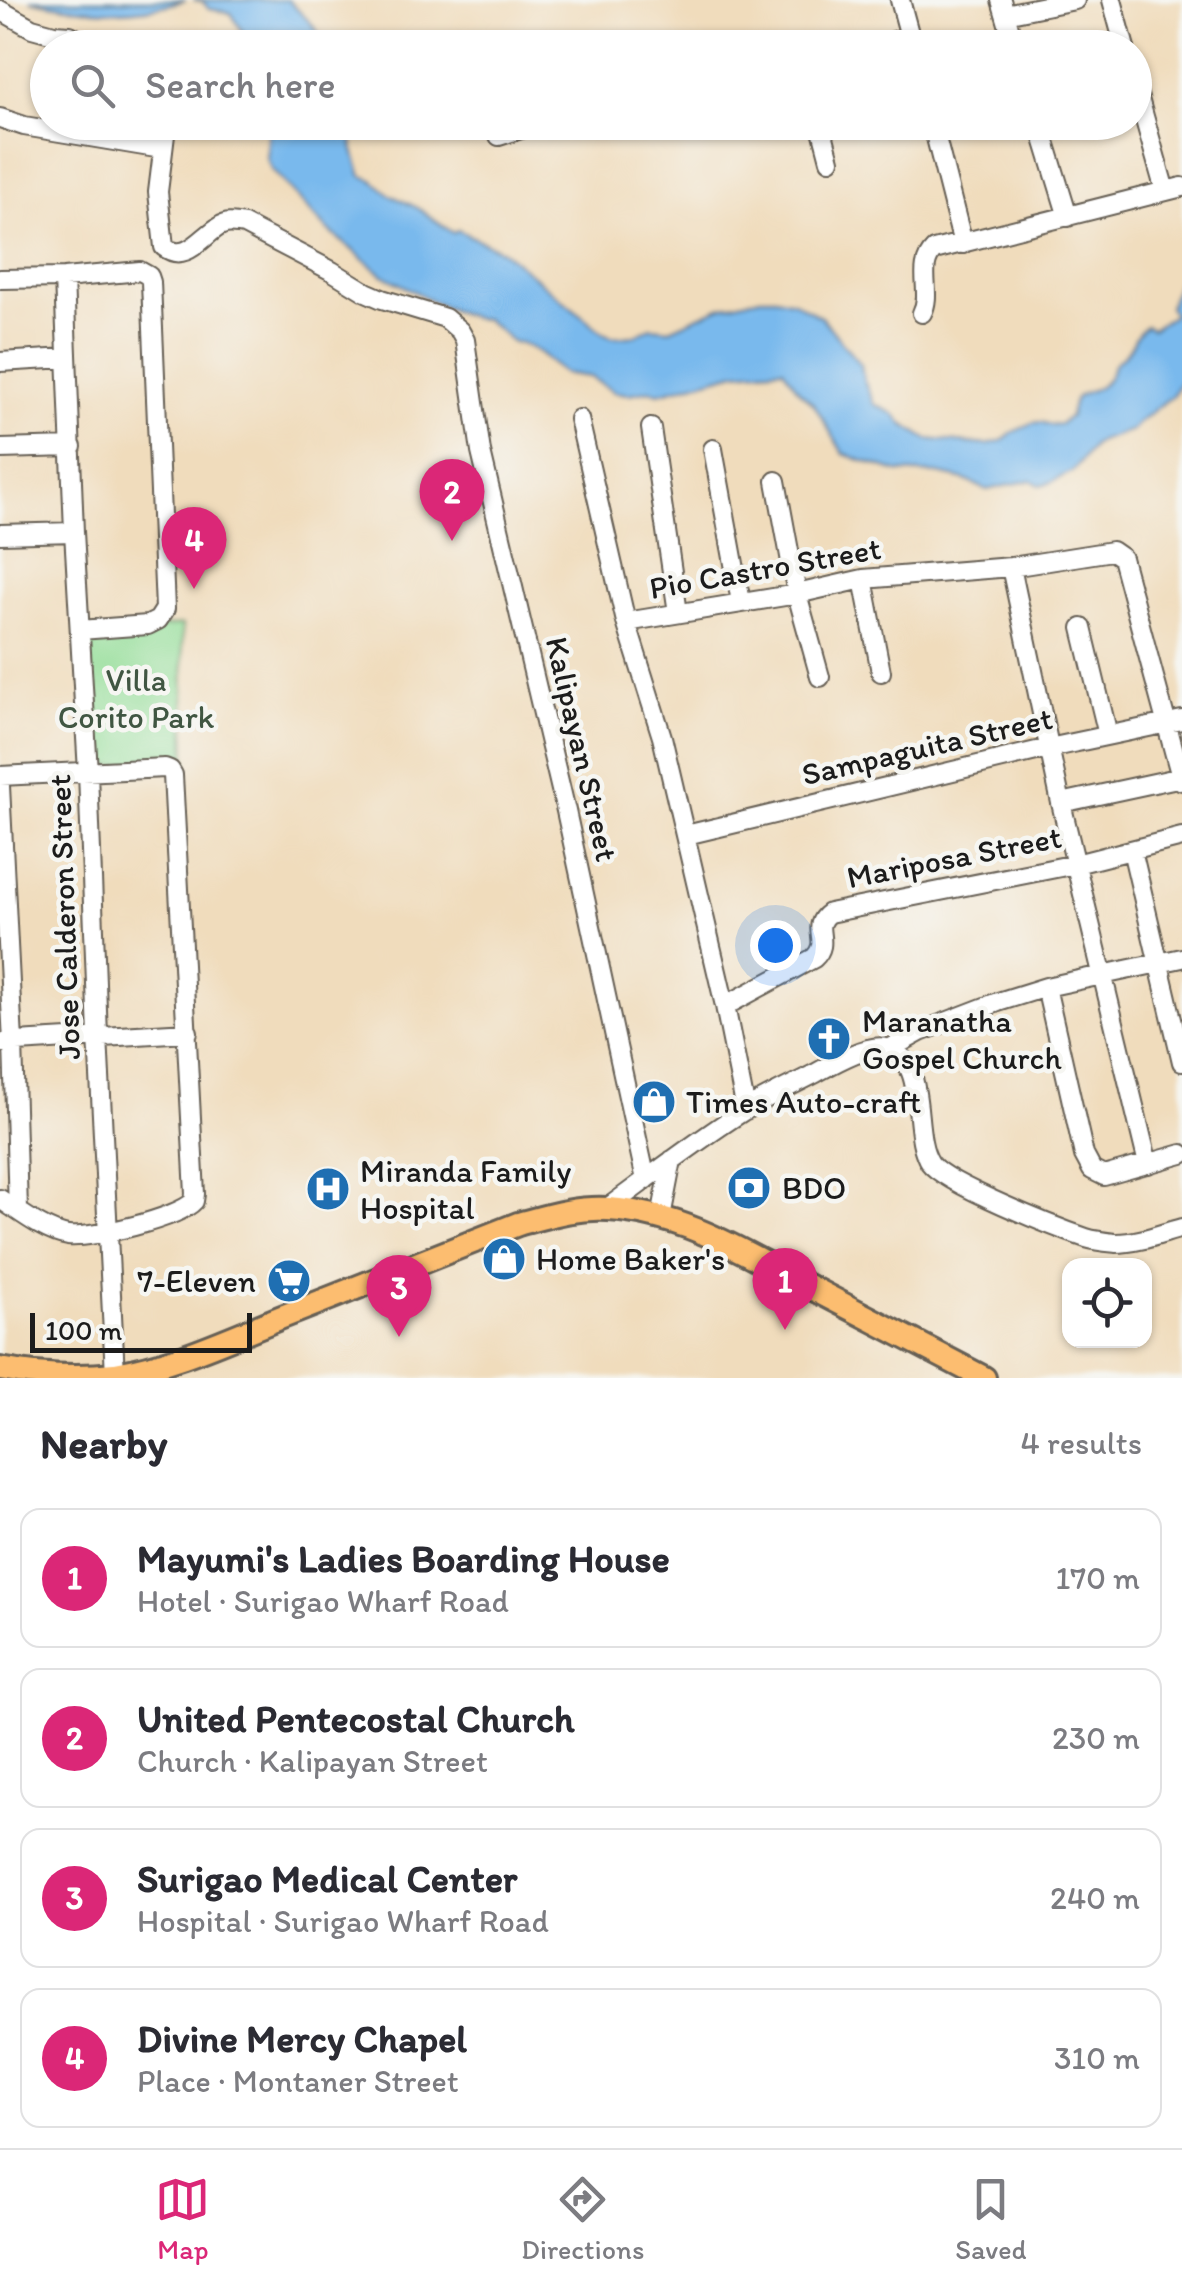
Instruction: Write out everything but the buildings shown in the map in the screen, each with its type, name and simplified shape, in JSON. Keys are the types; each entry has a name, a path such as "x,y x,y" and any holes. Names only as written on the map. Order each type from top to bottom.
{"main road":[{"path":"0,1369 60,1377 115,1374 175,1359 518,1224 566,1211 606,1209 689,1226 764,1261 984,1378"}],"street":[{"path":"900,0 908,30"},
{"path":"1003,7 1075,0"},
{"path":"1112,0 1121,30"},
{"path":"0,10 39,30"},
{"path":"0,118 30,127"},
{"path":"922,314 927,300 924,265 934,250 1173,189 1152,130"},
{"path":"108,140 162,149 164,140"},
{"path":"825,140 830,160"},
{"path":"937,140 964,244"},
{"path":"1044,140 1068,216"},
{"name":"Kalipayan Street","path":"162,149 158,192 164,247 169,252 182,252 230,222 244,225 382,300 445,318 460,331 468,352 481,452 566,811 646,1180"},
{"path":"0,279 64,278 140,270 151,282 164,609 158,620 148,625 80,630"},
{"name":"Jose Calderon Street","path":"64,278 115,1374"},
{"path":"0,362 66,358"},
{"path":"580,419 626,622"},
{"path":"650,428 678,613"},
{"path":"0,450 72,447"},
{"path":"713,449 741,602"},
{"path":"776,480 797,594 820,677"},
{"path":"0,534 74,532"},
{"name":"Pio Castro Street","path":"746,1110 662,736 626,622 797,594 863,578 1011,567 1112,550 1122,558 1174,722 1182,778"},
{"path":"1011,567 1061,803 1148,1164"},
{"path":"863,578 881,672"},
{"path":"1082,628 1108,734"},
{"name":"Sampaguita Street","path":"686,835 1108,734 1174,722"},
{"path":"0,776 165,768 174,775 194,1202 180,1212 108,1232 66,1236 0,1199"},
{"path":"1061,803 1182,778"},
{"path":"0,786 7,1043 18,1210"},
{"name":"Mariposa Street","path":"725,1006 814,958 822,944 819,923 828,913 1076,864 1182,837"},
{"path":"1132,850 1182,1062"},
{"path":"606,1209 746,1110 845,1058 872,1048 889,1049 936,1026 1046,987 1182,958"},
{"path":"1046,987 1084,1155 1092,1170 1104,1176 1182,1154"},
{"path":"7,1043 188,1032"},
{"path":"889,1049 906,1064 913,1077 924,1152 939,1173 1088,1239 1118,1243 1182,1228"},
{"path":"660,1217 672,1160"}],"green space":[{"name":"Villa Corito Park","path":"182,625 186,763 92,767 85,633"}],"water":[{"path":"30,0 186,0 147,9 108,11"},
{"path":"193,0 288,0 316,30 242,30 231,13 209,9 202,1"},
{"path":"268,140 352,140 362,176 453,233 458,230 504,252 613,337 636,335 651,327 670,329 720,307 760,297 793,301 822,318 861,365 874,404 927,439 987,445 1032,423 1060,424 1070,416 1077,397 1104,383 1142,329 1152,329 1173,315 1169,307 1182,271 1182,379 1172,396 1132,430 1099,441 1073,471 1051,482 1040,485 1031,480 987,490 938,474 898,472 843,453 814,404 783,368 736,372 659,393 650,390 629,394 614,392 590,377 563,373 540,353 513,342 485,319 444,307 383,275 327,229 271,169"}],"place":[{"name":"United Pentecostal Church","path":"452,541"},
{"name":"Divine Mercy Chapel","path":"194,589"},
{"name":"Maranatha Gospel Church","path":"829,1039"},
{"name":"Times Auto-craft","path":"654,1102"},
{"name":"BDO","path":"749,1188"},
{"name":"Miranda Family Hospital","path":"328,1189"},
{"name":"Home Baker's","path":"504,1259"},
{"name":"7-Eleven","path":"289,1281"},
{"name":"Mayumi's Ladies Boarding House","path":"785,1330"},
{"name":"Surigao Medical Center","path":"399,1337"}]}
